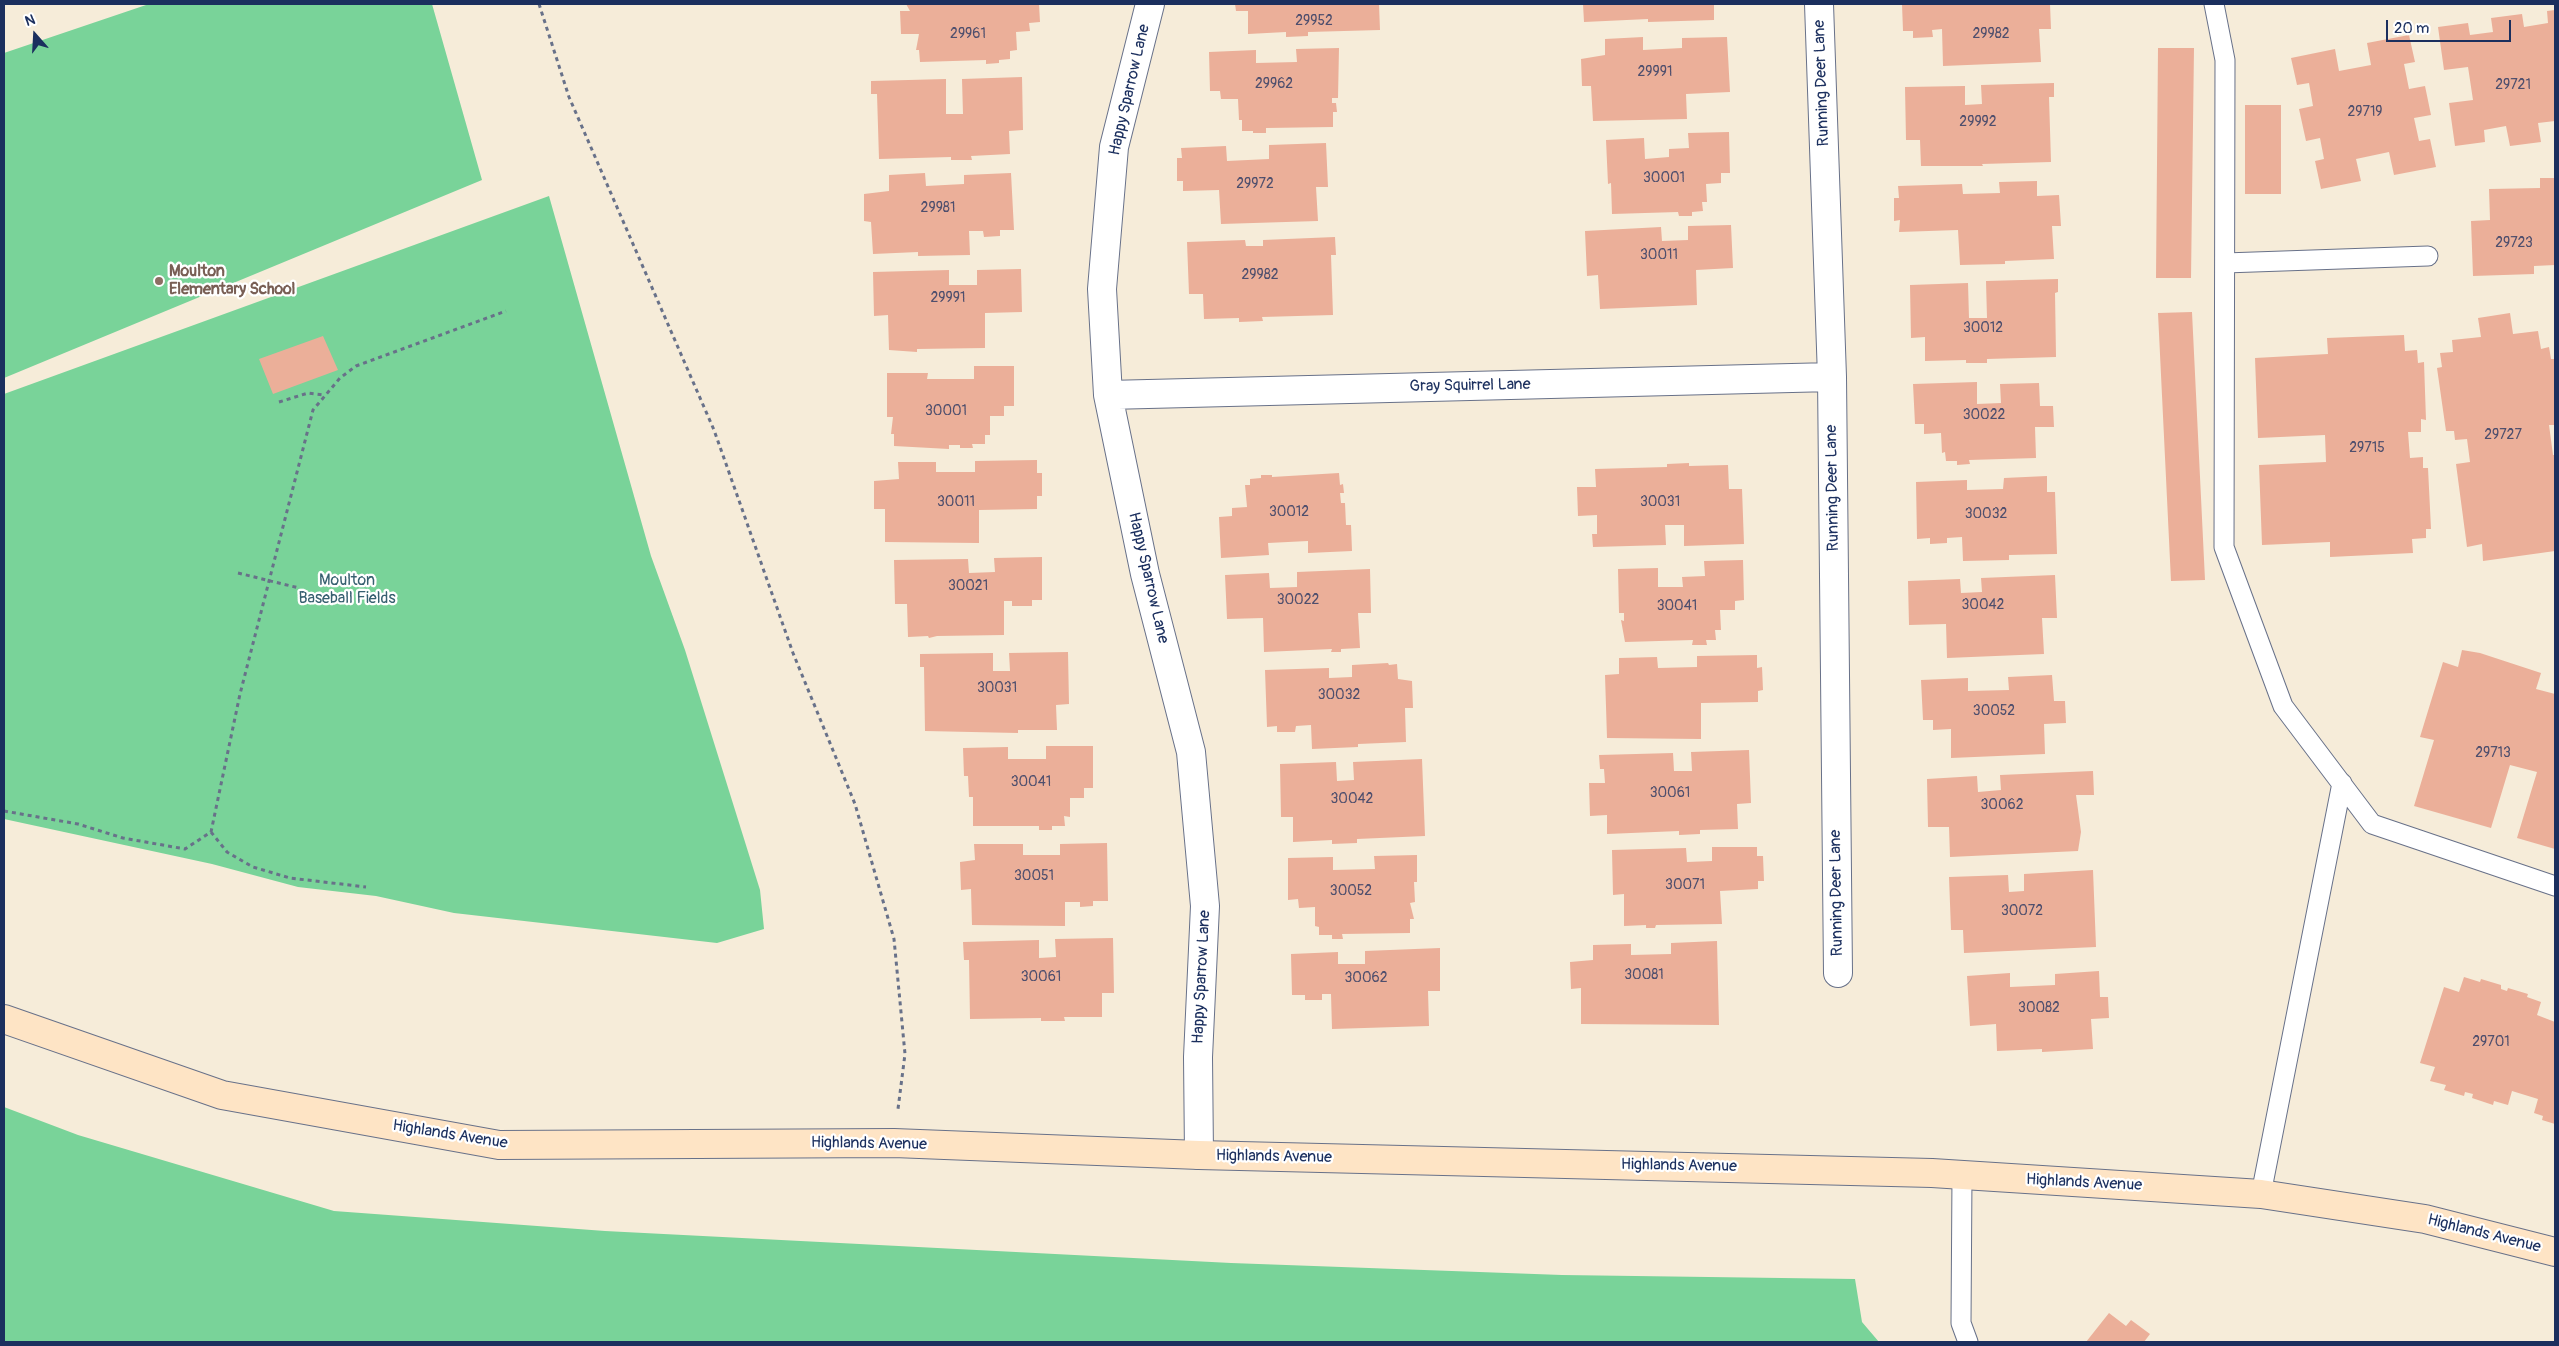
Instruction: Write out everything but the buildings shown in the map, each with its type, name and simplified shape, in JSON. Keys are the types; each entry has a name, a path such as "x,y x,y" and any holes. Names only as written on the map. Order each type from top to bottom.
{"main road":[{"name":"Highlands Avenue","path":"4,1019 222,1095 499,1145 894,1143 1199,1155 1932,1172 1962,1176 2261,1194 2425,1219 2555,1252"}],"street":[{"name":"Happy Sparrow Lane","path":"1150,4 1114,147 1102,289 1108,395 1146,574 1191,752 1205,906 1198,1056 1199,1155"},
{"name":"Running Deer Lane","path":"1819,4 1832,377 1838,973"},
{"name":"Gray Squirrel Lane","path":"1108,395 1832,377"}],"lane":[{"path":"2214,4 2225,60 2224,547 2283,706 2372,824 2555,886"},
{"path":"2225,263 2428,256"},
{"path":"2261,1194 2342,783"},
{"path":"1962,1176 1961,1323 1968,1342"}],"path":[{"path":"539,4 569,97 714,430 793,652 855,804 894,939 905,1054 894,1143"},
{"path":"4,811 78,824 123,838 185,850 211,832 240,694 313,410 340,378 356,366 506,311"},
{"path":"279,402 308,393 325,395"},
{"path":"238,573 299,588"},
{"path":"211,832 227,852 253,867 290,878 366,887"}],"green space":[{"name":"Moulton Elementary School","path":"149,4 432,4 482,180 4,378 4,53"},
{"name":"Moulton Baseball Fields","path":"549,196 651,556 685,650 760,890 764,929 717,943 454,913 376,896 298,887 212,864 4,819 4,394"},
{"path":"4,1107 78,1135 334,1211 605,1231 1231,1263 1562,1275 1855,1279 1862,1322 1879,1342 4,1342"}],"place":[{"name":"Moulton Elementary School","path":"159,281"}]}
